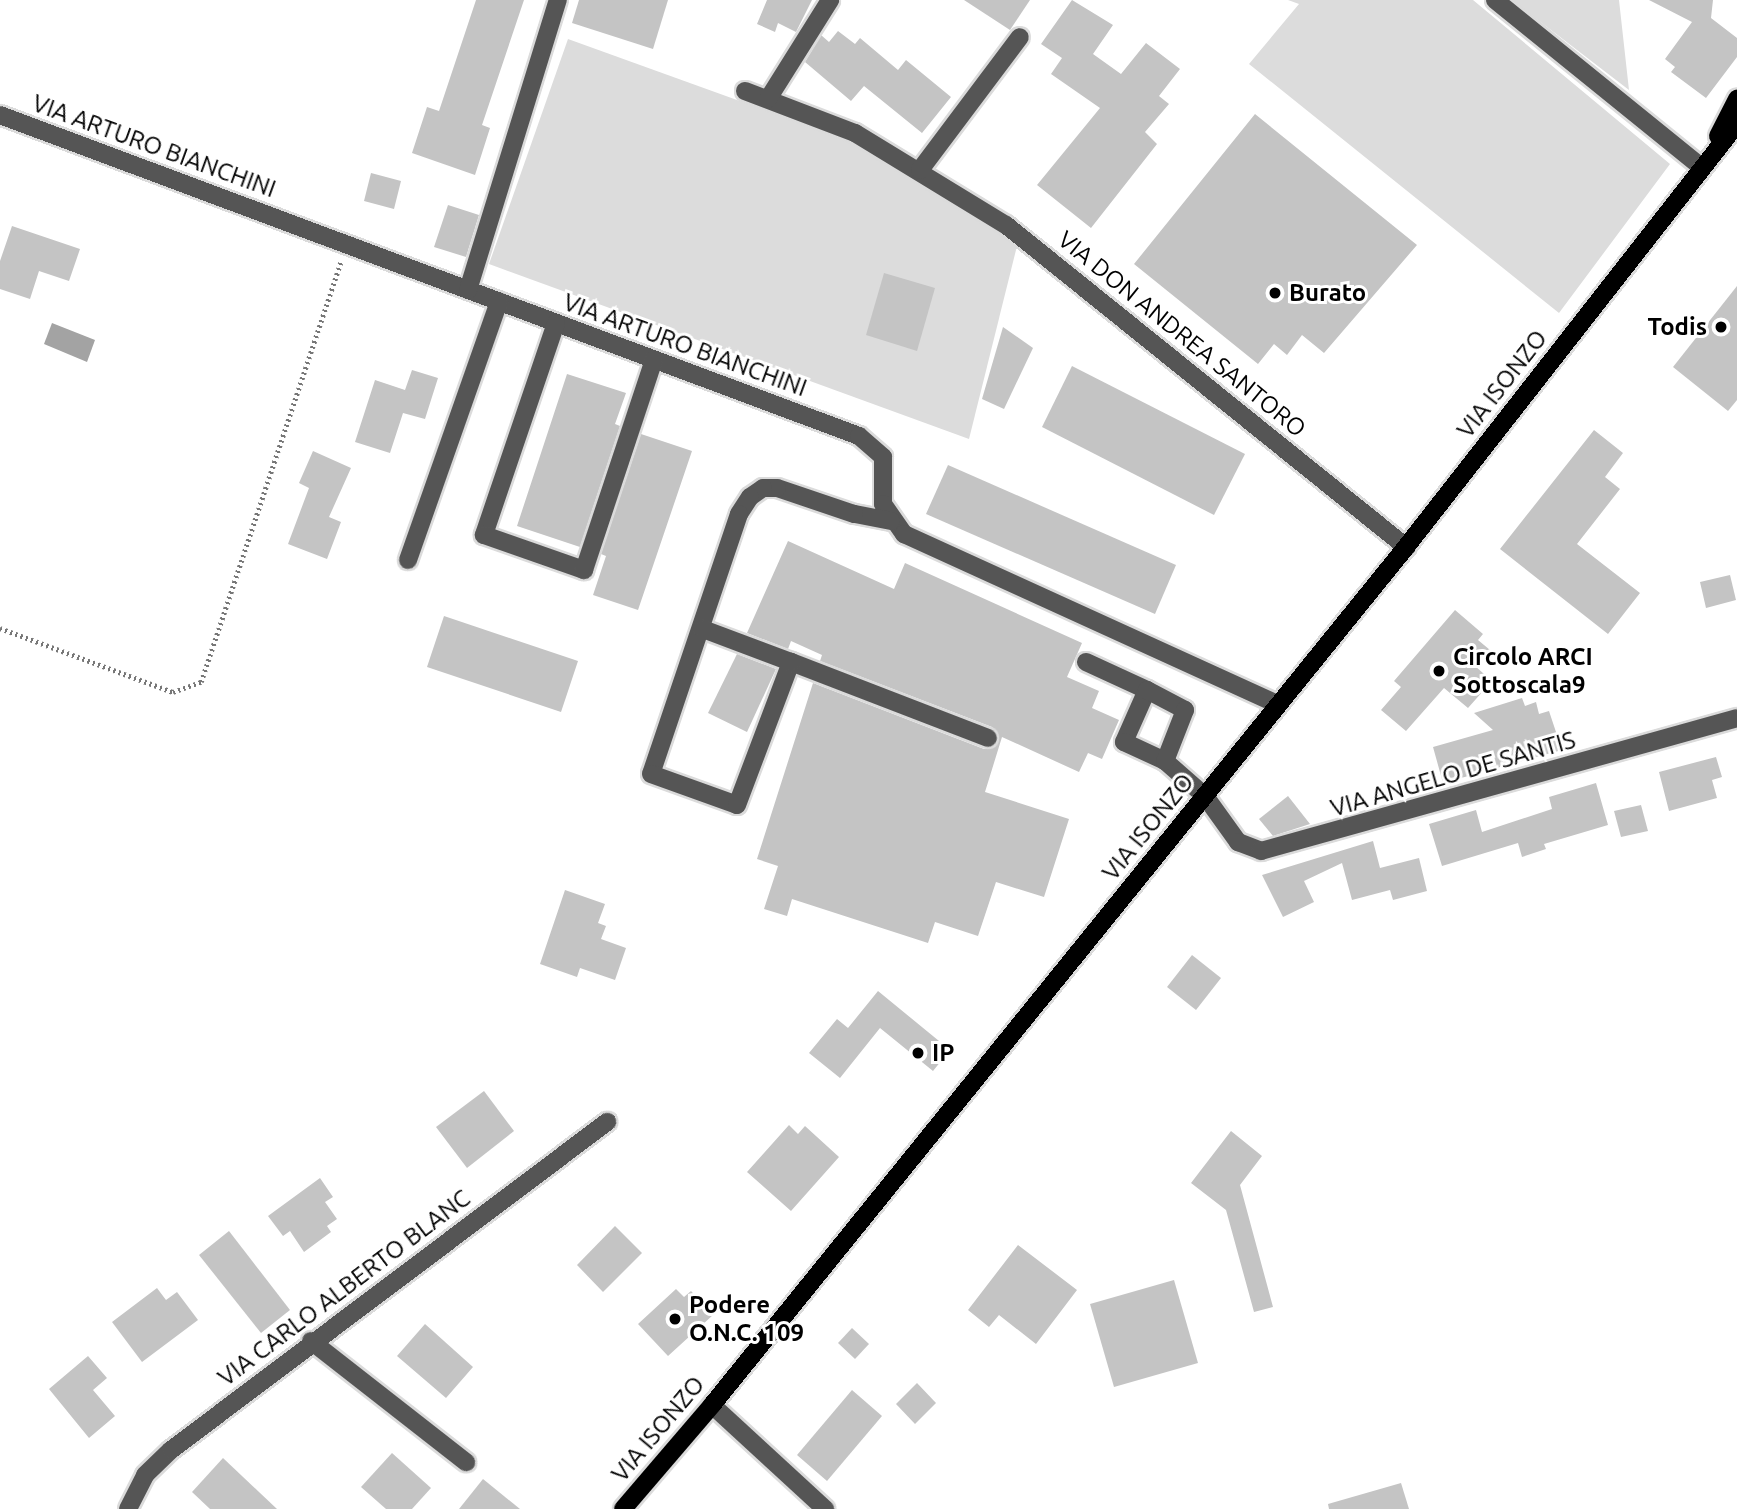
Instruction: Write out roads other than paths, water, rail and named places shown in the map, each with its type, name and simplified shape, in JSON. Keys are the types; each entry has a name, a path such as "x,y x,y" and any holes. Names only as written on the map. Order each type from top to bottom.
{"main road":[{"path":"1701,167 1737,99"},
{"path":"1701,167 1737,124"},
{"name":"VIA ISONZO","path":"623,1509 712,1405 1406,547 1701,167"}],"street":[{"path":"468,290 558,0"},
{"path":"768,99 830,0"},
{"path":"1495,0 1701,167"},
{"path":"920,170 1020,37"},
{"name":"VIA DON ANDREA SANTORO","path":"745,91 855,133 920,170 1032,244 1406,547"},
{"name":"VIA ARTURO BIANCHINI","path":"0,115 866,440 879,450 886,465 883,504 891,520"},
{"path":"408,560 499,302"},
{"path":"556,323 484,535 584,570 654,360"},
{"path":"791,662 737,805 652,774 703,629 739,514 756,491 777,488 854,514 891,520 916,540 1277,704"},
{"path":"703,629 988,738"},
{"path":"1086,662 1185,710 1165,761"},
{"name":"VIA ANGELO DE SANTIS","path":"1147,691 1124,742 1165,761 1205,796 1238,842 1270,852 1737,718"},
{"name":"VIA CARLO ALBERTO BLANC","path":"128,1509 145,1475 161,1458 312,1341 607,1122"},
{"path":"312,1341 466,1462"},
{"path":"712,1405 825,1509"}],"place":[{"name":"Burato","path":"1275,293"},
{"name":"Todis","path":"1721,327"},
{"name":"Circolo ARCI Sottoscala9","path":"1439,671"},
{"name":"IP","path":"918,1053"},
{"name":"Podere O.N.C. 109","path":"675,1319"}]}
